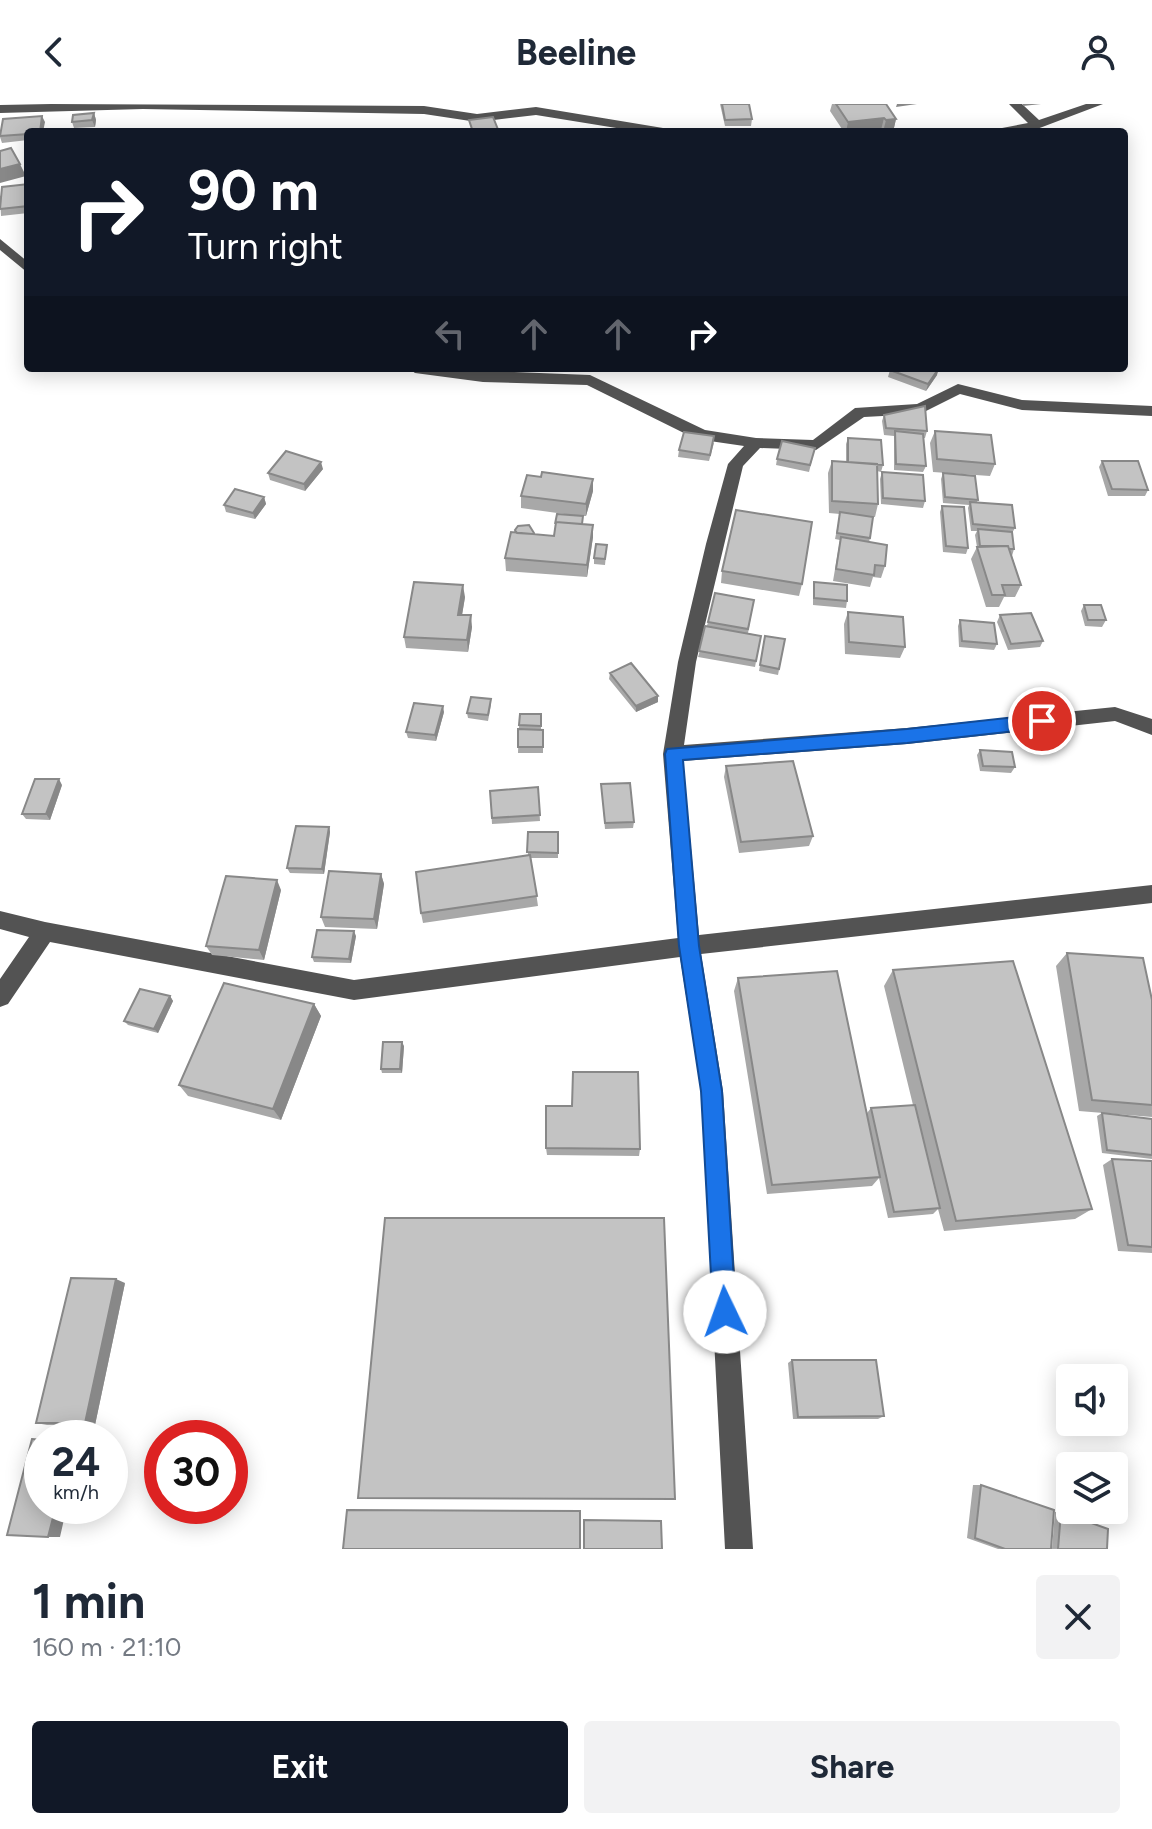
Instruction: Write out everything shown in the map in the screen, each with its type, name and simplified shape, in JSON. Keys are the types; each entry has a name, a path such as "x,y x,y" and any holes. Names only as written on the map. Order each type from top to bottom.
{"street":[{"path":"1015,104 1037,125"},
{"path":"1016,128 1037,125 1097,104"},
{"path":"0,109 159,105 424,110 477,118 536,111 639,128"},
{"path":"0,243 24,265"},
{"path":"445,372 483,377 590,380 702,435 756,443 816,445 860,412 920,409 958,389 1022,405 1152,411"},
{"path":"739,1549 712,1091 689,946 673,754 687,662 714,544 736,464 756,443"},
{"path":"673,754 907,736 1115,714 1152,727"},
{"path":"0,920 45,932 354,990 689,946 1152,894"},
{"path":"0,997 45,932"}],"building":[{"path":"722,104 749,104 752,119 725,120"},
{"path":"836,104 886,104 896,119 848,122"},
{"path":"94,113 92,120 72,122 73,115"},
{"path":"42,116 40,128 24,128 24,134 0,136 3,119"},
{"path":"493,117 497,128 472,128 469,120"},
{"path":"11,148 20,164 0,169 0,151"},
{"path":"24,184 24,206 0,209 2,187"},
{"path":"895,372 936,372 928,384"},
{"path":"925,406 927,431 886,428 884,415"},
{"path":"895,431 923,434 926,466 896,464"},
{"path":"935,431 991,435 995,464 937,459"},
{"path":"684,432 714,436 710,455 679,450"},
{"path":"848,438 881,440 883,465 848,462"},
{"path":"782,441 815,448 810,465 777,459"},
{"path":"286,451 321,462 304,484 268,473"},
{"path":"832,461 877,464 878,504 832,501"},
{"path":"1102,461 1138,461 1148,490 1112,489"},
{"path":"542,472 593,479 586,504 521,496 527,475 541,477"},
{"path":"882,472 923,475 925,501 883,498"},
{"path":"943,473 975,476 978,500 945,497"},
{"path":"235,489 264,497 253,513 224,505"},
{"path":"970,502 1012,505 1015,528 973,524"},
{"path":"942,506 964,507 968,548 946,546"},
{"path":"736,510 812,522 802,584 722,571"},
{"path":"840,512 873,517 870,538 837,533"},
{"path":"557,514 583,516 582,524 555,524"},
{"path":"556,522 593,525 587,565 505,558 511,532 554,536"},
{"path":"529,525 533,534 517,533 515,530 518,526"},
{"path":"978,529 1012,532 1014,549 1008,546 980,546"},
{"path":"841,537 887,545 885,566 875,565 874,575 836,569"},
{"path":"596,544 607,545 605,559 594,558"},
{"path":"1008,546 1021,585 1002,585 1005,595 992,595 977,547"},
{"path":"414,582 463,585 458,615 471,615 467,640 404,637"},
{"path":"814,582 847,585 847,601 814,598"},
{"path":"715,593 754,600 748,629 708,622"},
{"path":"1084,605 1101,605 1106,620 1088,620"},
{"path":"848,612 903,617 905,647 849,642"},
{"path":"1031,613 1043,641 1011,644 1000,615"},
{"path":"960,620 994,623 997,644 962,641"},
{"path":"705,626 761,636 756,661 699,651"},
{"path":"765,636 785,639 779,669 760,665"},
{"path":"631,663 658,696 636,706 610,673"},
{"path":"471,697 491,699 488,715 467,713"},
{"path":"414,703 443,706 435,735 406,732"},
{"path":"520,714 541,714 541,726 519,725"},
{"path":"518,729 543,730 543,747 518,747"},
{"path":"980,750 1012,752 1015,767 983,766"},
{"path":"793,761 813,836 741,842 726,766"},
{"path":"35,779 59,779 46,814 22,814"},
{"path":"630,783 634,822 605,823 601,784"},
{"path":"538,787 540,815 492,818 490,791"},
{"path":"296,826 329,827 322,869 287,868"},
{"path":"528,832 558,832 558,853 527,852"},
{"path":"530,855 537,896 421,913 416,872"},
{"path":"329,871 381,874 374,919 321,917"},
{"path":"226,876 277,880 259,950 206,946"},
{"path":"317,930 354,931 349,959 312,957"},
{"path":"1067,953 1143,958 1152,1000 1152,1105 1092,1100"},
{"path":"1013,961 1092,1209 956,1221 893,970"},
{"path":"837,971 880,1177 772,1185 738,978"},
{"path":"224,983 314,1004 273,1109 179,1085"},
{"path":"140,989 170,996 154,1029 124,1021"},
{"path":"383,1042 402,1042 400,1069 381,1069"},
{"path":"573,1072 638,1072 640,1149 546,1148 546,1106 572,1106"},
{"path":"915,1105 940,1208 894,1212 871,1108"},
{"path":"1102,1113 1152,1119 1152,1155 1107,1150"},
{"path":"1112,1159 1152,1161 1152,1247 1128,1245"},
{"path":"385,1218 664,1218 675,1499 358,1498"},
{"path":"71,1278 116,1279 86,1420 37,1420"},
{"path":"792,1360 876,1360 884,1416 798,1417"},
{"path":"24,1470 24,1524 51,1524 48,1537 7,1535"},
{"path":"981,1485 1054,1510 1051,1549 1005,1549 975,1538"},
{"path":"347,1510 580,1511 580,1549 343,1549"},
{"path":"584,1520 661,1521 662,1549 584,1549"},
{"path":"1060,1524 1094,1524 1108,1529 1107,1549 1058,1549"}],"route":[{"path":"725,1312 712,1091 689,946 673,754 907,736 1042,721"}]}
